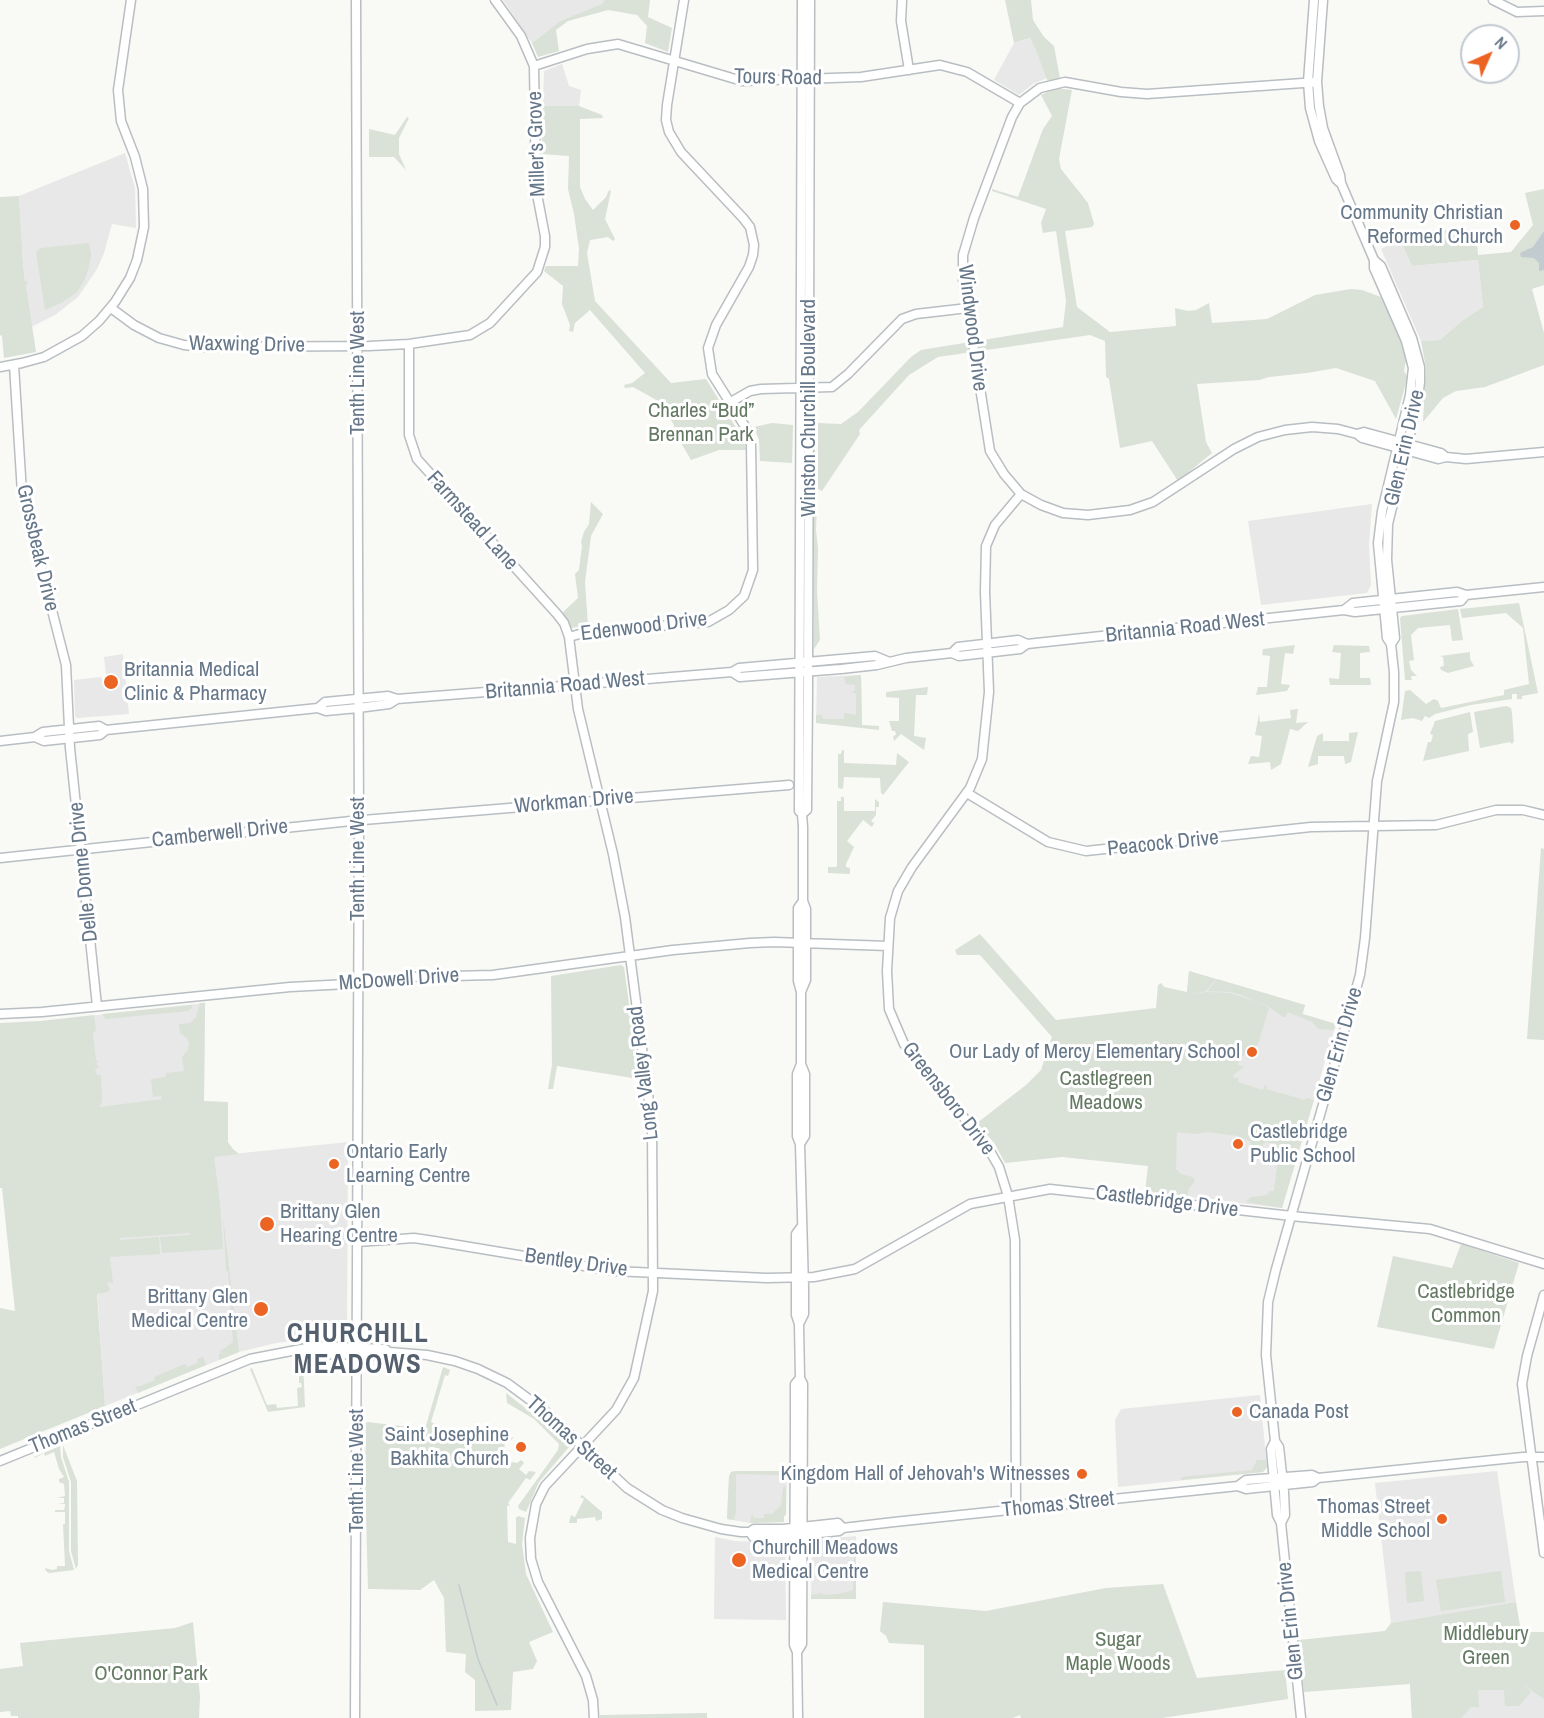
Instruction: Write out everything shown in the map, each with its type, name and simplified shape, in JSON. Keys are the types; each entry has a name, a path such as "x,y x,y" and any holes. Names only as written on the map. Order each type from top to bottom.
{"street":[{"path":"0,367 44,357 69,345 94,326 111,308 135,266 145,214 139,172 121,121 118,90 131,0"},
{"name":"Tenth Line West","path":"355,1718 359,820 356,0"},
{"name":"Miller's Grove","path":"358,346 409,344 470,336 490,323 529,282 540,265 545,247 545,236 536,189 534,66 521,36 495,0"},
{"name":"Edenwood Drive","path":"569,637 587,632 708,622 729,610 744,596 753,570 751,445 746,428 712,374 708,348 716,325 749,267 753,255 752,235 743,218 681,152 669,132 666,120 667,105 684,0"},
{"name":"Winston Churchill Boulevard","path":"802,0 806,80"},
{"name":"Winston Churchill Boulevard","path":"798,1718 797,1652 794,1645 799,1531 795,1384 800,1378 796,1315 800,1277 796,1234 801,1227 800,1144 796,1136 797,1074 801,1064 801,992 798,981 802,943 798,908 803,901 802,814 799,811 804,668 806,80 810,0"},
{"path":"902,0 901,21 909,70"},
{"name":"Glen Erin Drive","path":"1313,82 1314,0"},
{"name":"Glen Erin Drive","path":"1301,1718 1281,1523 1277,1515 1279,1448 1275,1441 1266,1355 1267,1313 1271,1286 1360,975 1377,781 1394,702 1391,644 1387,638 1387,604 1378,555 1379,533 1402,446 1417,406 1420,375 1417,352 1397,313 1381,266 1374,260 1315,128 1310,108 1323,0"},
{"path":"1493,0 1517,12 1544,11"},
{"name":"Tours Road","path":"534,66 587,49 618,44 742,81 871,76 940,65 961,69 1020,104"},
{"name":"Windwood Drive","path":"1313,82 1147,94 1114,91 1076,82 1065,82 1040,88 1020,104 1010,123 964,245 962,268 990,451 1004,474 1021,494 1041,505 1063,513 1088,515 1130,510 1158,500 1234,449 1265,435 1285,430 1338,429 1357,434 1362,438 1402,446 1438,459 1446,456 1466,459 1544,452"},
{"name":"Waxwing Drive","path":"111,308 141,329 159,338 184,345 214,348 358,346"},
{"path":"729,403 750,391 761,389 832,387 902,319 916,314 968,308"},
{"name":"Farmstead Lane","path":"409,344 409,435 417,459 564,623 569,637 575,685"},
{"name":"Grossbeak Drive","path":"14,365 22,493 66,665 69,733"},
{"name":"Greensboro Drive","path":"1016,1509 1015,1240 1008,1196 999,1167 990,1151 914,1059 897,1032 887,996 890,918 898,891 912,867 967,792 977,774 984,744 989,692 986,546 995,525 1021,494"},
{"name":"Britannia Road West","path":"0,741 35,737 44,741 69,733 100,735 106,730 318,708 326,702 358,703 388,696 397,699 732,672 740,677 875,656 887,661 952,653 958,647 988,648 1018,640 1027,644 1344,610 1355,612 1387,604 1461,601 1466,595 1541,587"},
{"name":"Long Valley Road","path":"575,685 578,709 616,871 630,956 652,1125 653,1273 650,1308 634,1378 616,1410 549,1480 542,1491 532,1518 530,1551 538,1582 586,1676 594,1718"},
{"name":"Delle Donne Drive","path":"69,733 97,1006"},
{"name":"Workman Drive","path":"359,820 789,785"},
{"name":"Peacock Drive","path":"967,792 1048,842 1086,852 1311,827 1436,825 1496,810 1523,810 1544,815"},
{"name":"Camberwell Drive","path":"0,858 359,820"},
{"name":"McDowell Drive","path":"0,1014 409,977 493,975 630,956 750,943 888,946"},
{"name":"Castlebridge Drive","path":"800,1277 855,1269 970,1204 1039,1190 1060,1190 1430,1229 1544,1264"},
{"name":"Bentley Drive","path":"357,1242 414,1238 595,1269 800,1277"},
{"path":"1544,1295 1525,1363 1522,1384 1544,1553"},
{"name":"Thomas Street","path":"0,1461 242,1362 317,1346 358,1351 385,1349 389,1352 427,1355 455,1361 487,1373 507,1383 538,1405 627,1488 662,1510 721,1529 750,1532 754,1529 799,1531 838,1523 843,1528 1238,1486 1246,1489 1312,1475 1318,1478 1544,1457"}],"shaded area":[{"path":"503,0 605,0 603,4 560,21 532,43"},
{"path":"1031,38 1047,78 1033,84 1019,95 994,80 1014,43"},
{"path":"562,64 569,86 581,90 579,106 543,106 544,71"},
{"path":"125,153 135,188 136,228 112,224 97,269 78,297 55,315 31,327 23,264 19,196"},
{"path":"1544,231 1544,270 1539,271 1539,263 1534,258 1521,257 1520,253 1533,247"},
{"path":"1400,240 1412,266 1478,260 1483,307 1463,320 1440,340 1421,341 1381,249"},
{"path":"1372,504 1369,544 1371,585 1367,593 1261,605 1248,521"},
{"path":"123,654 129,714 77,718 75,716 74,680 101,677 102,680 106,675 104,657"},
{"path":"861,675 862,726 816,723 817,677"},
{"path":"1189,971 1305,1005 1303,1014 1336,1024 1282,1208 1171,1195 1177,1137 1173,1068"},
{"path":"205,1003 204,1099 99,1107 89,1016"},
{"path":"348,1142 347,1339 345,1341 301,1340 276,1343 239,1352 105,1406 89,1169"},
{"path":"1260,1395 1267,1467 1263,1472 1118,1487 1115,1420 1121,1409"},
{"path":"787,1471 784,1522 750,1523 727,1519 729,1476 731,1472"},
{"name":"Thomas Street Middle School","path":"1497,1471 1516,1602 1391,1623 1375,1483"},
{"path":"856,1536 856,1599 811,1599 812,1541"},
{"path":"715,1537 785,1545 786,1620 714,1619"},
{"path":"1410,1684 1544,1684 1544,1718 1412,1718"}],"green space":[{"path":"605,0 650,0 648,17 672,28 668,52 645,43 647,26 637,15 608,10 568,21 556,30 559,51 538,57 532,43 560,21 602,4"},
{"path":"1005,0 1031,0 1033,20 1044,37 1054,46 1062,89 1072,90 1059,159 1061,169 1088,203 1094,224 1092,227 1065,231 1077,307 1110,332 1176,326 1175,308 1196,310 1209,303 1212,323 1267,319 1315,295 1351,289 1362,290 1381,297 1400,339 1406,360 1404,371 1407,376 1406,383 1396,419 1375,381 1336,368 1259,380 1197,384 1206,442 1212,453 1178,481 1152,441 1120,448 1109,379 1106,377 1105,341 1090,335 938,357 909,375 859,430 860,434 822,491 818,489 818,423 841,424 858,412 911,357 921,350 1063,327 1066,301 1056,231 1043,233 1041,223 1046,209 992,191 992,189 1018,197 1043,129 1052,116 1041,95 1051,90 1035,48 1030,38 1014,43"},
{"name":"Charles “Bud” Brennan Park","path":"543,106 579,106 602,115 603,118 580,119 580,187 593,210 606,197 609,190 611,191 605,219 615,239 613,241 608,237 590,240 587,253 595,301 671,383 706,379 743,439 746,450 719,450 691,460 680,441 675,438 674,425 660,402 633,387 625,388 624,385 632,383 645,373 590,310 575,323 573,332 569,331 570,325 562,304 563,286 544,271 546,266 578,266 579,249 568,189 569,156 541,154"},
{"path":"407,117 409,118 399,138 399,154 406,170 394,157 369,157 369,129 395,135"},
{"path":"1544,189 1544,285 1532,289 1544,333 1544,365 1485,387 1456,391 1443,398 1423,422 1426,368 1421,341 1440,340 1463,320 1483,307 1478,260 1412,266 1400,240 1421,231 1476,229 1478,255 1511,252 1533,225 1525,193"},
{"path":"19,196 23,264 25,281 28,282 26,286 36,352 4,358 0,335 0,197"},
{"path":"89,243 91,255 89,267 77,292 63,302 45,310 36,252 41,248"},
{"path":"772,423 793,425 792,463 760,461 759,440 754,427"},
{"path":"813,423 815,423 817,591 820,640 814,649"},
{"path":"591,502 603,514 591,536 585,582 588,625 571,628 563,612 578,598 575,574 579,570 581,542 589,524"},
{"path":"1519,603 1538,693 1522,696 1522,699 1517,699 1517,694 1512,694 1512,699 1471,705 1435,714 1429,718 1425,716 1422,721 1413,718 1401,720 1405,691 1410,690 1426,704 1434,699 1438,701 1441,708 1504,695 1504,690 1529,684 1523,628 1506,613 1462,618 1460,609"},
{"path":"1458,609 1463,640 1452,641 1450,625 1418,628 1411,635 1414,660 1409,661 1411,670 1417,676 1411,676 1412,680 1405,680 1400,618"},
{"path":"1295,645 1293,654 1285,653 1281,684 1290,685 1287,691 1256,695 1258,687 1267,687 1270,656 1262,655 1263,649"},
{"path":"1334,645 1369,646 1370,652 1360,653 1360,678 1370,678 1371,685 1330,685 1329,678 1339,679 1341,653 1332,652"},
{"path":"1470,652 1470,659 1474,666 1448,673 1441,670 1440,667 1444,666 1443,657 1440,656"},
{"path":"861,675 862,725 879,726 879,730 816,723 816,715 822,715 823,719 844,719 844,713 856,715 856,694 851,691 855,691 855,685 846,684 844,677"},
{"path":"928,687 927,695 916,695 914,736 926,738 924,750 901,734 894,741 895,731 892,731 889,721 899,721 899,698 886,697 886,692"},
{"path":"1506,706 1511,708 1514,741 1512,744 1510,742 1480,748 1474,712"},
{"path":"1298,709 1296,723 1308,722 1298,731 1290,729 1281,764 1271,770 1270,762 1248,764 1251,756 1259,757 1262,736 1255,735 1259,714 1260,722 1291,718 1290,710"},
{"path":"1470,712 1473,732 1468,734 1469,751 1423,761 1428,742 1431,742 1433,735 1430,734 1435,721"},
{"path":"1358,732 1351,762 1345,764 1344,756 1318,756 1318,764 1308,767 1317,736 1323,733 1323,741 1349,741 1349,733"},
{"path":"844,750 844,763 896,765 897,753 909,762 883,795 880,778 844,777 843,789 838,788 838,754 841,754"},
{"path":"841,797 844,797 844,811 875,811 875,799 879,802 876,815 871,821 874,823 872,827 863,820 847,841 854,847 846,864 846,867 850,868 850,874 828,873 828,867 837,867 837,801 841,801"},
{"path":"1541,848 1544,849 1544,1040 1527,1039"},
{"name":"Castlegreen Meadows","path":"980,934 1056,1020 1156,1008 1158,985 1161,983 1164,987 1187,992 1189,971 1216,979 1206,991 1187,995 1206,992 1230,993 1269,1008 1258,1044 1251,1051 1247,1050 1237,1065 1244,1067 1233,1075 1234,1078 1239,1078 1238,1082 1263,1090 1265,1085 1266,1089 1305,1100 1306,1098 1314,1100 1282,1208 1246,1202 1251,1197 1267,1195 1270,1191 1274,1191 1279,1148 1275,1147 1275,1143 1265,1142 1262,1146 1252,1150 1250,1141 1238,1136 1208,1132 1195,1134 1177,1132 1176,1169 1195,1181 1189,1188 1187,1197 1145,1192 1148,1166 1062,1157 1005,1163 995,1144 977,1123 1026,1085 1041,1070 1052,1037 980,955 957,955 955,950"},
{"path":"621,965 624,967 639,1079 557,1066 553,1089 548,1089 552,1065 551,976"},
{"path":"1217,979 1305,1005 1302,1014 1336,1024 1334,1030 1319,1029 1312,1022 1288,1012 1283,1017 1269,1007 1244,996 1231,992 1208,991"},
{"path":"200,1003 205,1003 204,1101 228,1102 228,1142 239,1154 214,1157 223,1249 162,1253 160,1237 190,1235 190,1233 120,1238 120,1240 159,1237 160,1254 110,1257 113,1284 107,1283 110,1289 108,1292 97,1294 105,1406 0,1449 0,1308 15,1311 2,1188 0,1188 0,1023 94,1015 96,1061 100,1061 97,1062 97,1066 100,1067 95,1069 97,1075 101,1075 100,1107 162,1099 161,1096 153,1097 151,1079 166,1077 166,1073 184,1071 182,1057 188,1050 189,1044 187,1038 180,1033 179,1024 190,1023 196,1017"},
{"path":"192,1005 188,1011 106,1019 102,1014"},
{"path":"223,1216 239,1352 219,1360 219,1353 230,1355 219,1352 233,1342"},
{"name":"Castlebridge Common","path":"1461,1244 1519,1263 1494,1349 1377,1327 1393,1256 1452,1268"},
{"path":"203,1357 206,1365 138,1393 135,1385 138,1387 155,1380 154,1377 185,1364 187,1367 198,1363 197,1359"},
{"path":"295,1361 303,1361 305,1407 268,1412 250,1369 252,1368 267,1405 276,1404 277,1408 298,1406 297,1388 302,1387 299,1383 299,1375 296,1374"},
{"path":"443,1367 450,1370 448,1376 445,1375 431,1422 436,1425 436,1429 497,1439 498,1436 507,1439 514,1437 508,1443 505,1442 504,1451 499,1452 501,1455 504,1454 509,1462 505,1467 508,1469 512,1462 517,1463 521,1460 524,1463 519,1469 526,1475 529,1471 536,1472 530,1480 526,1478 508,1503 510,1505 507,1506 508,1542 516,1544 516,1518 518,1516 525,1518 522,1544 526,1574 553,1632 529,1642 537,1661 533,1669 513,1672 511,1710 475,1711 475,1680 465,1672 466,1654 446,1652 444,1598 434,1580 420,1590 368,1589 366,1423 425,1429"},
{"path":"506,1393 569,1447 539,1482 526,1512 518,1506 558,1450 559,1444 534,1419 507,1403"},
{"path":"63,1445 77,1481 78,1565 76,1569 71,1551 71,1482 63,1457"},
{"path":"60,1446 69,1482 69,1551 74,1570 49,1573 45,1568 52,1570 57,1569 57,1566 65,1566 63,1524 65,1524 65,1512 55,1512 55,1510 64,1510 65,1504 57,1504 64,1503 64,1498 57,1498 65,1496 64,1484 59,1482 59,1479 64,1477 54,1452 34,1457"},
{"path":"1257,1460 1266,1460 1267,1467 1263,1472 1181,1480 1181,1477 1252,1470"},
{"path":"787,1471 786,1477 736,1474 734,1520 727,1519 729,1476 731,1472"},
{"path":"786,1486 784,1522 750,1523 752,1514 754,1518 764,1518 764,1514 772,1514 781,1505 783,1488"},
{"path":"582,1495 602,1512 602,1519 596,1521 595,1517 577,1519 577,1523 569,1523 571,1515 575,1517 584,1499 580,1497"},
{"path":"855,1536 856,1599 811,1599 811,1595 838,1594 853,1590"},
{"path":"1421,1571 1424,1601 1407,1603 1405,1572"},
{"path":"1501,1571 1505,1602 1441,1611 1436,1580"},
{"name":"Sugar Maple Woods","path":"1163,1584 1197,1678 1285,1670 1288,1699 1162,1718 1021,1718 1020,1715 1013,1718 924,1718 924,1645 889,1643 880,1631 883,1602 986,1611 1106,1588"},
{"name":"Middlebury Green","path":"1516,1602 1521,1632 1544,1632 1544,1699 1522,1684 1531,1692 1519,1706 1505,1706 1504,1690 1478,1690 1479,1707 1471,1707 1461,1718 1412,1718 1410,1684 1304,1692 1299,1640 1385,1631 1391,1623"},
{"name":"O'Connor Park","path":"193,1622 200,1697 199,1718 18,1718 18,1716 11,1716 10,1711 0,1712 0,1669 23,1666 20,1643 175,1628"},
{"path":"707,1713 707,1718 600,1718 600,1715"}],"waterway":[{"path":"459,1585 478,1659 497,1705"}],"place":[{"name":"Community Christian Reformed Church","path":"1515,225"},
{"name":"Britannia Medical Clinic & Pharmacy","path":"111,682"},
{"name":"Our Lady of Mercy Elementary School","path":"1252,1052"},
{"name":"Castlebridge Public School","path":"1238,1144"},
{"name":"Ontario Early Learning Centre","path":"334,1164"},
{"name":"Brittany Glen Hearing Centre","path":"267,1224"},
{"name":"Brittany Glen Medical Centre","path":"261,1309"},
{"name":"Canada Post","path":"1237,1412"},
{"name":"Saint Josephine Bakhita Church","path":"521,1447"},
{"name":"Kingdom Hall of Jehovah's Witnesses","path":"1082,1474"},
{"name":"Thomas Street Middle School","path":"1442,1519"},
{"name":"Churchill Meadows Medical Centre","path":"739,1560"}],"district":[{"name":"CHURCHILL MEADOWS","path":"358,1350"}]}
